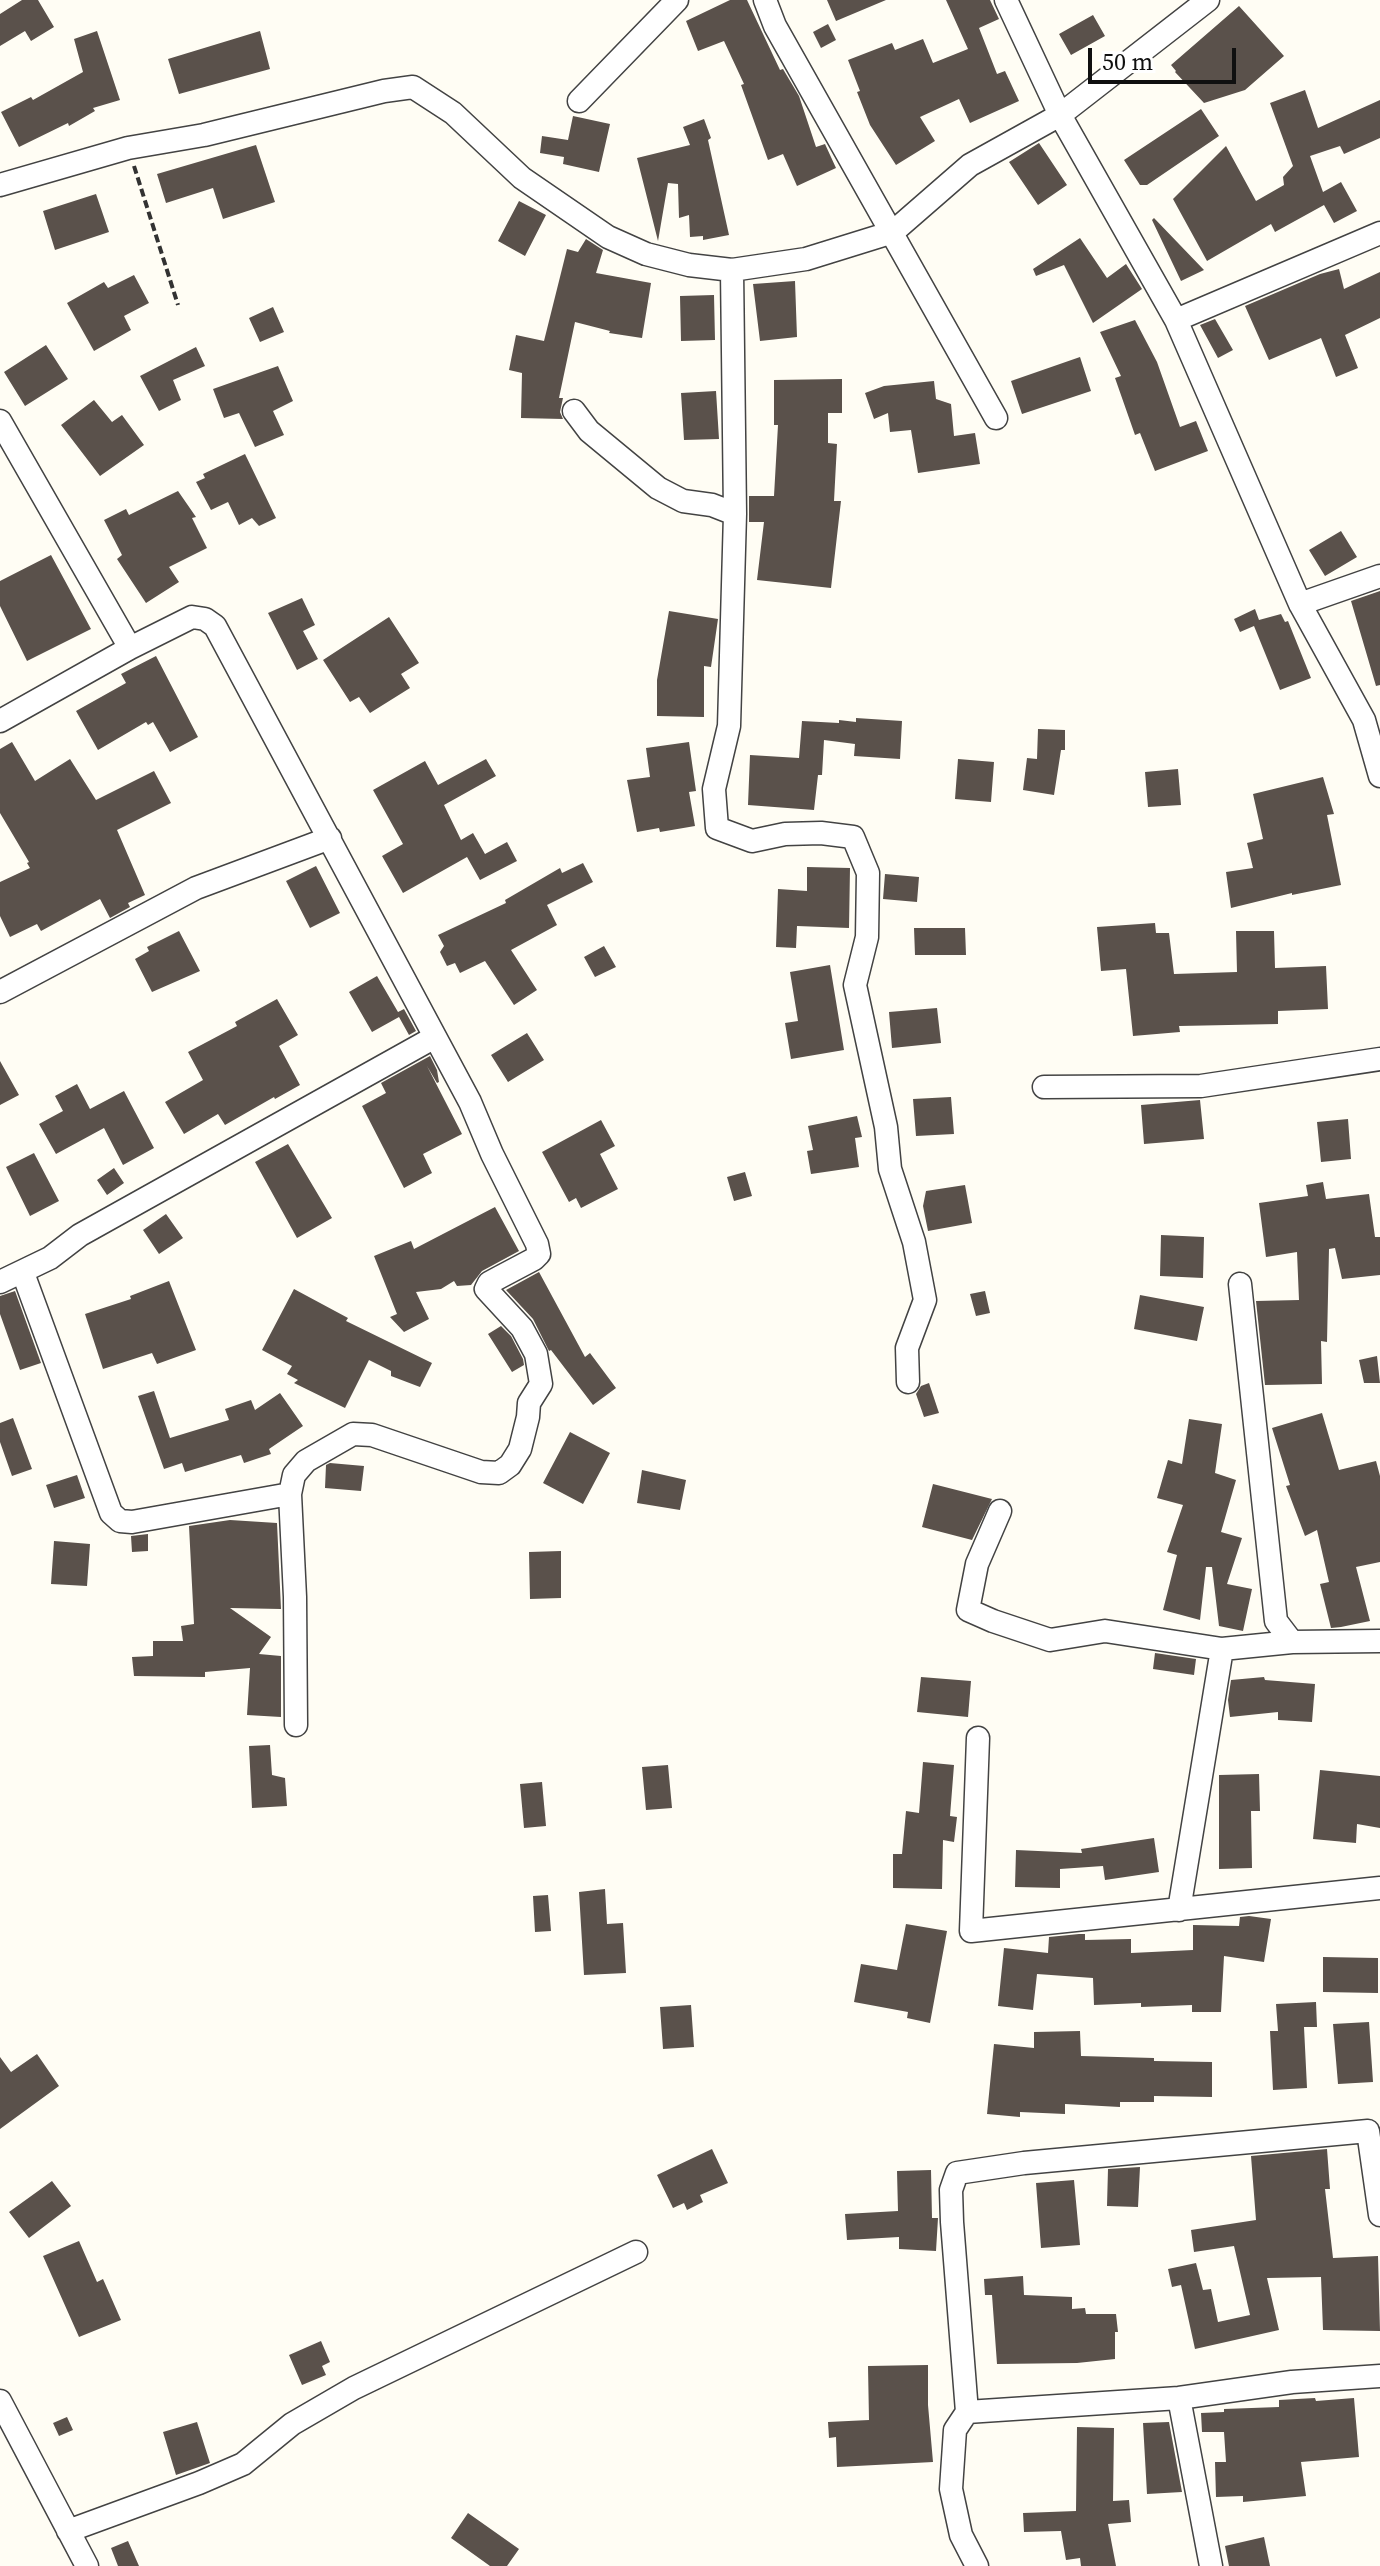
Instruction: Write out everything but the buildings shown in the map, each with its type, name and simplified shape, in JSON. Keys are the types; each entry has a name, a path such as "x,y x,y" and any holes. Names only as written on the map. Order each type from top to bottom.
{"street":[{"path":"579,101 677,0"},
{"path":"765,0 775,26 996,418"},
{"path":"1006,0 1060,115 1176,320 1300,604 1372,713 1380,776"},
{"path":"0,185 128,148 204,135 384,91 413,87 453,113 522,178 608,237 660,258 732,270 806,259 893,232 970,165 1060,115 1208,0"},
{"path":"1176,320 1380,233"},
{"path":"732,270 735,514 729,726 714,789 717,828 752,841 785,834 821,833 853,837 868,873 867,937 855,985 886,1127 890,1169 914,1242 925,1300 907,1348 908,1382"},
{"path":"574,411 589,431 658,488 683,501 712,505 735,514"},
{"path":"0,421 130,648"},
{"path":"1300,604 1380,576"},
{"path":"0,721 192,617 205,619 215,626 470,1102 537,1244 539,1254 534,1259 489,1283 486,1289 522,1328 536,1354 541,1384 529,1403 520,1449 510,1465 499,1473 481,1472 372,1435 353,1434 306,1461 294,1475 290,1494 296,1725"},
{"path":"0,992 196,888 330,838"},
{"path":"0,1282 50,1258 80,1235 435,1037"},
{"path":"1044,1087 1201,1086 1380,1059"},
{"path":"23,1273 111,1513 120,1521 132,1522 290,1494"},
{"path":"1240,1284 1276,1621 1292,1642"},
{"path":"1000,1511 977,1564 968,1610 1050,1640 1105,1631 1222,1649 1292,1642 1380,1641"},
{"path":"1179,1910 1222,1649"},
{"path":"978,1738 971,1931 1380,1888"},
{"path":"977,2566 961,2535 951,2489 955,2430 967,2412 952,2222 951,2190 957,2173 1024,2163 1368,2131 1380,2215"},
{"path":"68,2531 243,2464 292,2424 354,2388 636,2252"},
{"path":"967,2412 1179,2398 1292,2382 1380,2376"},
{"path":"1179,2398 1211,2566"},
{"path":"0,2401 87,2566"}],"path":[{"path":"128,148 178,305"}]}
